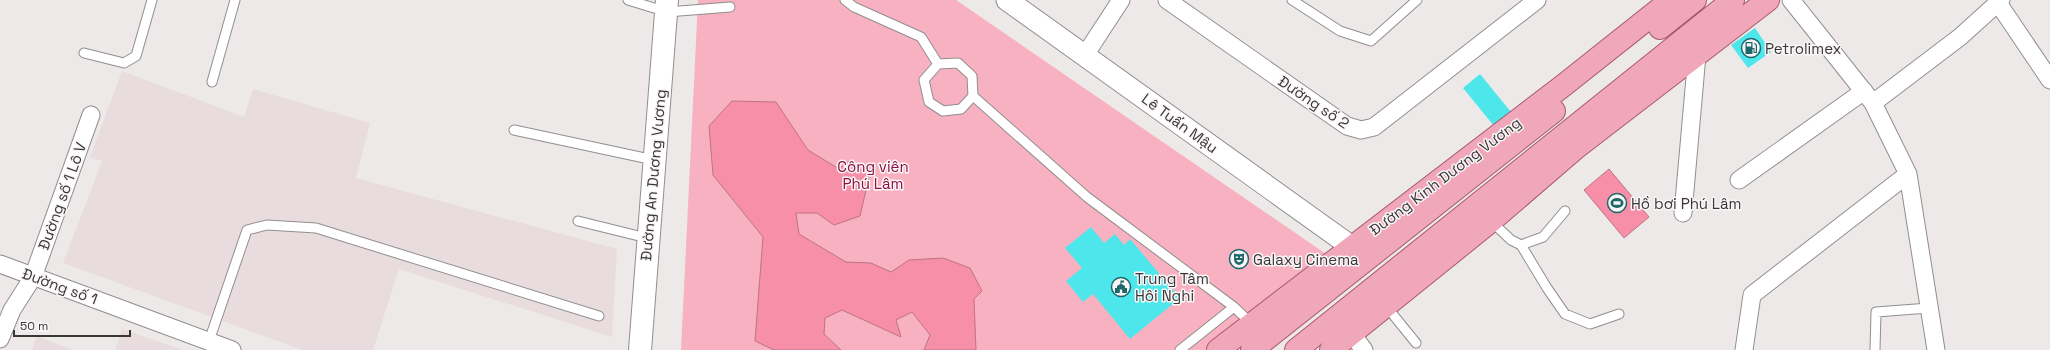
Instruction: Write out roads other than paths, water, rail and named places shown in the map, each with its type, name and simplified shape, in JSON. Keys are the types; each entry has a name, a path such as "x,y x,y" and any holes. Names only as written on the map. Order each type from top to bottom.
{"main road":[{"name":"Đường Kinh Dương Vương","path":"1218,350 1261,341 1360,253 1564,85 1671,0"},
{"name":"Đường Kinh Dương Vương","path":"1360,253 1695,0"},
{"path":"1296,350 1691,46 1732,17 1768,0"},
{"name":"Đường An Dương Vương","path":"640,350 647,238 667,6"},
{"path":"1331,350 1358,342 1386,306 1491,221 1691,46"}],"street":[{"name":"Lê Tuấn Mậu","path":"1007,0 1360,253"},
{"path":"1085,55 1121,0"},
{"name":"Đường số 2","path":"1167,0 1347,126 1360,130 1374,127 1537,0"},
{"path":"1791,0 1869,97 1908,174 1936,350"},
{"path":"1739,180 1960,37 1999,1 2050,80"},
{"path":"1683,213 1691,46"},
{"name":"Đường số 1 Lô V","path":"0,339 12,310 33,277 91,115"},
{"path":"1744,350 1752,295 1908,174"},
{"name":"Đường số 1","path":"0,264 232,350"}],"lane":[{"path":"84,53 124,63 136,56 152,0"},
{"path":"212,82 235,0"},
{"path":"628,0 667,6 730,7"},
{"path":"845,0 854,7 921,37 938,64"},
{"path":"1292,0 1340,31 1371,41 1417,0"},
{"path":"958,63 972,76 973,96 961,109 943,111 929,102 924,80 938,64 958,63"},
{"path":"973,96 1087,197 1234,307 1261,341"},
{"path":"514,130 654,160"},
{"path":"1521,245 1543,237 1565,211"},
{"path":"578,221 647,238"},
{"path":"1491,221 1511,240 1521,245 1565,314 1590,324 1619,314"},
{"path":"209,341 247,230 267,224 316,228 599,316"},
{"path":"1386,306 1416,343"},
{"path":"1180,350 1234,307"},
{"path":"1875,350 1876,312 1929,308"}],"place":[{"name":"Petrolimex","path":"1751,48"},
{"name":"Hồ bơi Phú Lâm","path":"1617,203"},
{"name":"Galaxy Cinema","path":"1239,259"},
{"name":"Trung Tâm Hôi Nghi","path":"1121,287"}],"park label":[{"name":"Công viên Phú Lâm","path":"873,174"}]}
